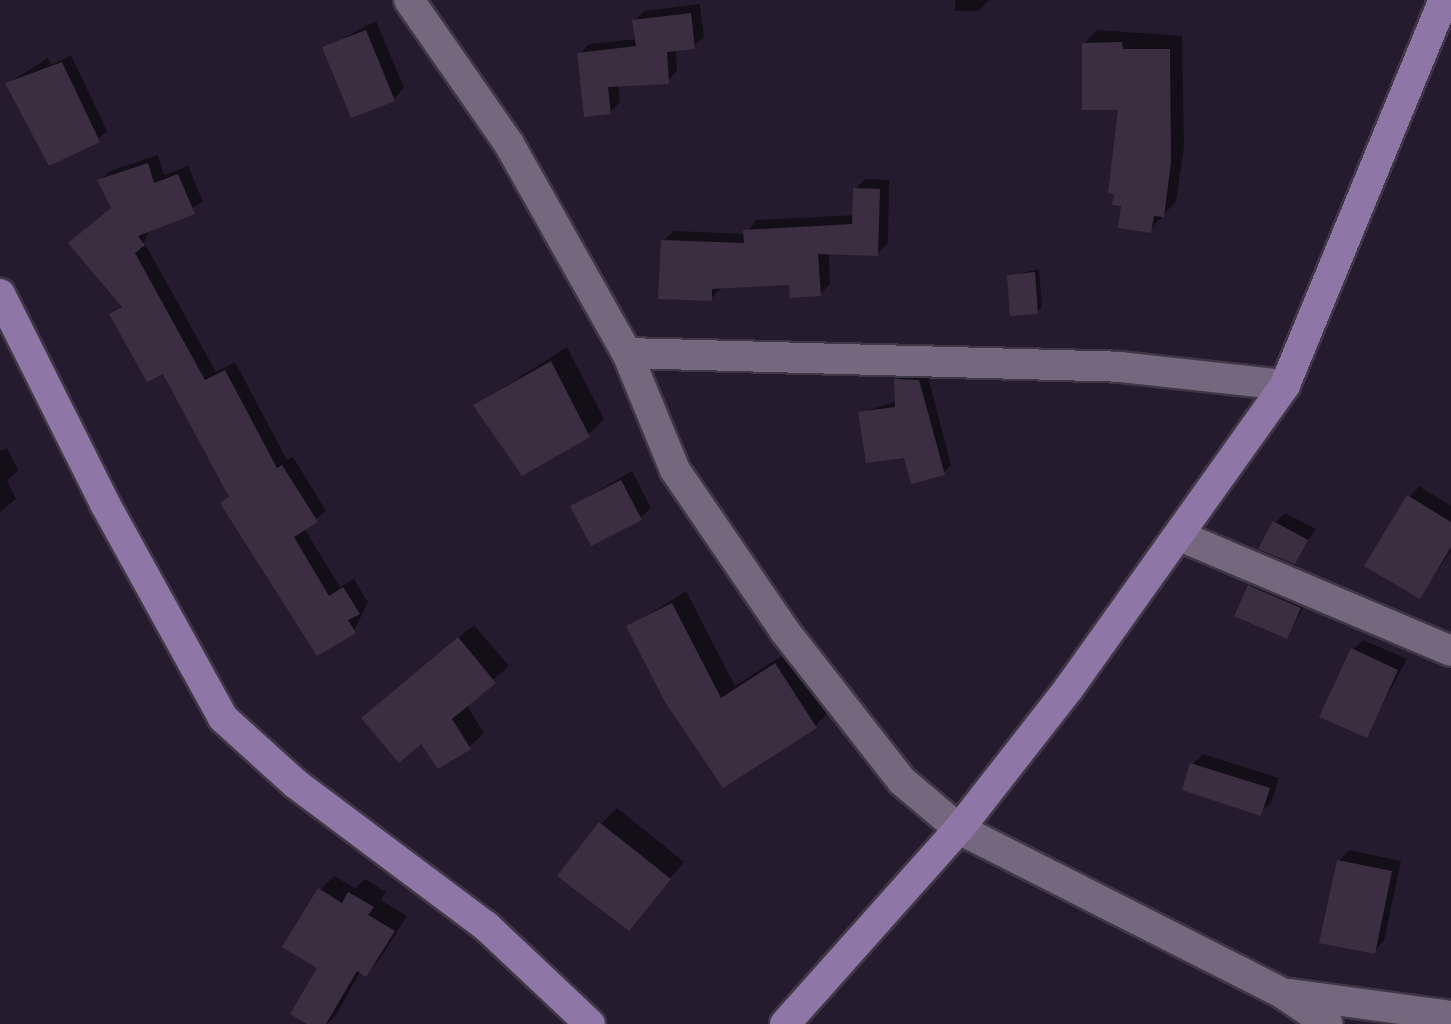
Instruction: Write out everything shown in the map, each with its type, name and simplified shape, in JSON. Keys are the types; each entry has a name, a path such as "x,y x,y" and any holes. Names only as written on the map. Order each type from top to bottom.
{"main road":[{"path":"784,1024 958,829 1180,536 1284,385 1444,0"},
{"path":"0,294 113,520 223,718 296,784 486,926 590,1024"}],"street":[{"path":"409,0 508,144 627,353 675,470 784,630 902,781 958,829 1282,993 1328,1024"},
{"path":"627,353 1120,367 1284,385"},
{"path":"1180,536 1451,651"},
{"path":"1282,993 1451,1016"}],"building":[{"path":"691,13 695,49 667,52 669,84 608,87 611,114 584,117 577,53 636,46 632,20"},
{"path":"366,30 395,101 351,118 322,47"},
{"path":"1122,42 1123,49 1170,49 1171,162 1164,217 1154,216 1151,233 1118,228 1121,206 1112,205 1114,194 1108,193 1118,110 1082,110 1082,43"},
{"path":"62,62 100,142 49,166 5,83"},
{"path":"148,163 154,183 178,174 195,214 138,236 145,245 135,253 205,380 225,370 277,468 282,465 318,522 294,537 329,596 343,587 360,614 348,620 356,633 317,656 220,503 229,497 163,374 147,382 109,314 122,307 68,243 111,208 97,180"},
{"path":"853,188 880,189 878,256 818,254 821,296 790,298 789,285 712,289 712,301 658,299 661,240 744,243 743,230 852,224"},
{"path":"1035,272 1038,314 1010,316 1007,275"},
{"path":"551,361 590,437 522,476 473,405"},
{"path":"894,379 919,380 945,475 911,484 904,458 866,463 858,412 895,407"},
{"path":"621,480 642,520 591,546 570,506"},
{"path":"1407,495 1451,522 1451,547 1420,599 1364,566"},
{"path":"1273,521 1308,540 1295,564 1258,549"},
{"path":"1248,585 1301,608 1287,639 1234,616"},
{"path":"672,603 721,698 775,663 817,728 723,788 665,702 626,626"},
{"path":"458,637 496,683 452,719 471,749 438,769 421,744 399,763 361,718"},
{"path":"1351,648 1398,670 1367,738 1319,717"},
{"path":"1190,763 1270,788 1261,816 1182,790"},
{"path":"599,822 671,879 629,931 557,876"},
{"path":"1337,860 1392,871 1375,954 1319,943"},
{"path":"318,888 342,903 348,892 374,907 368,915 395,931 366,977 357,971 326,1024 307,1024 290,1014 317,968 282,947"}]}
